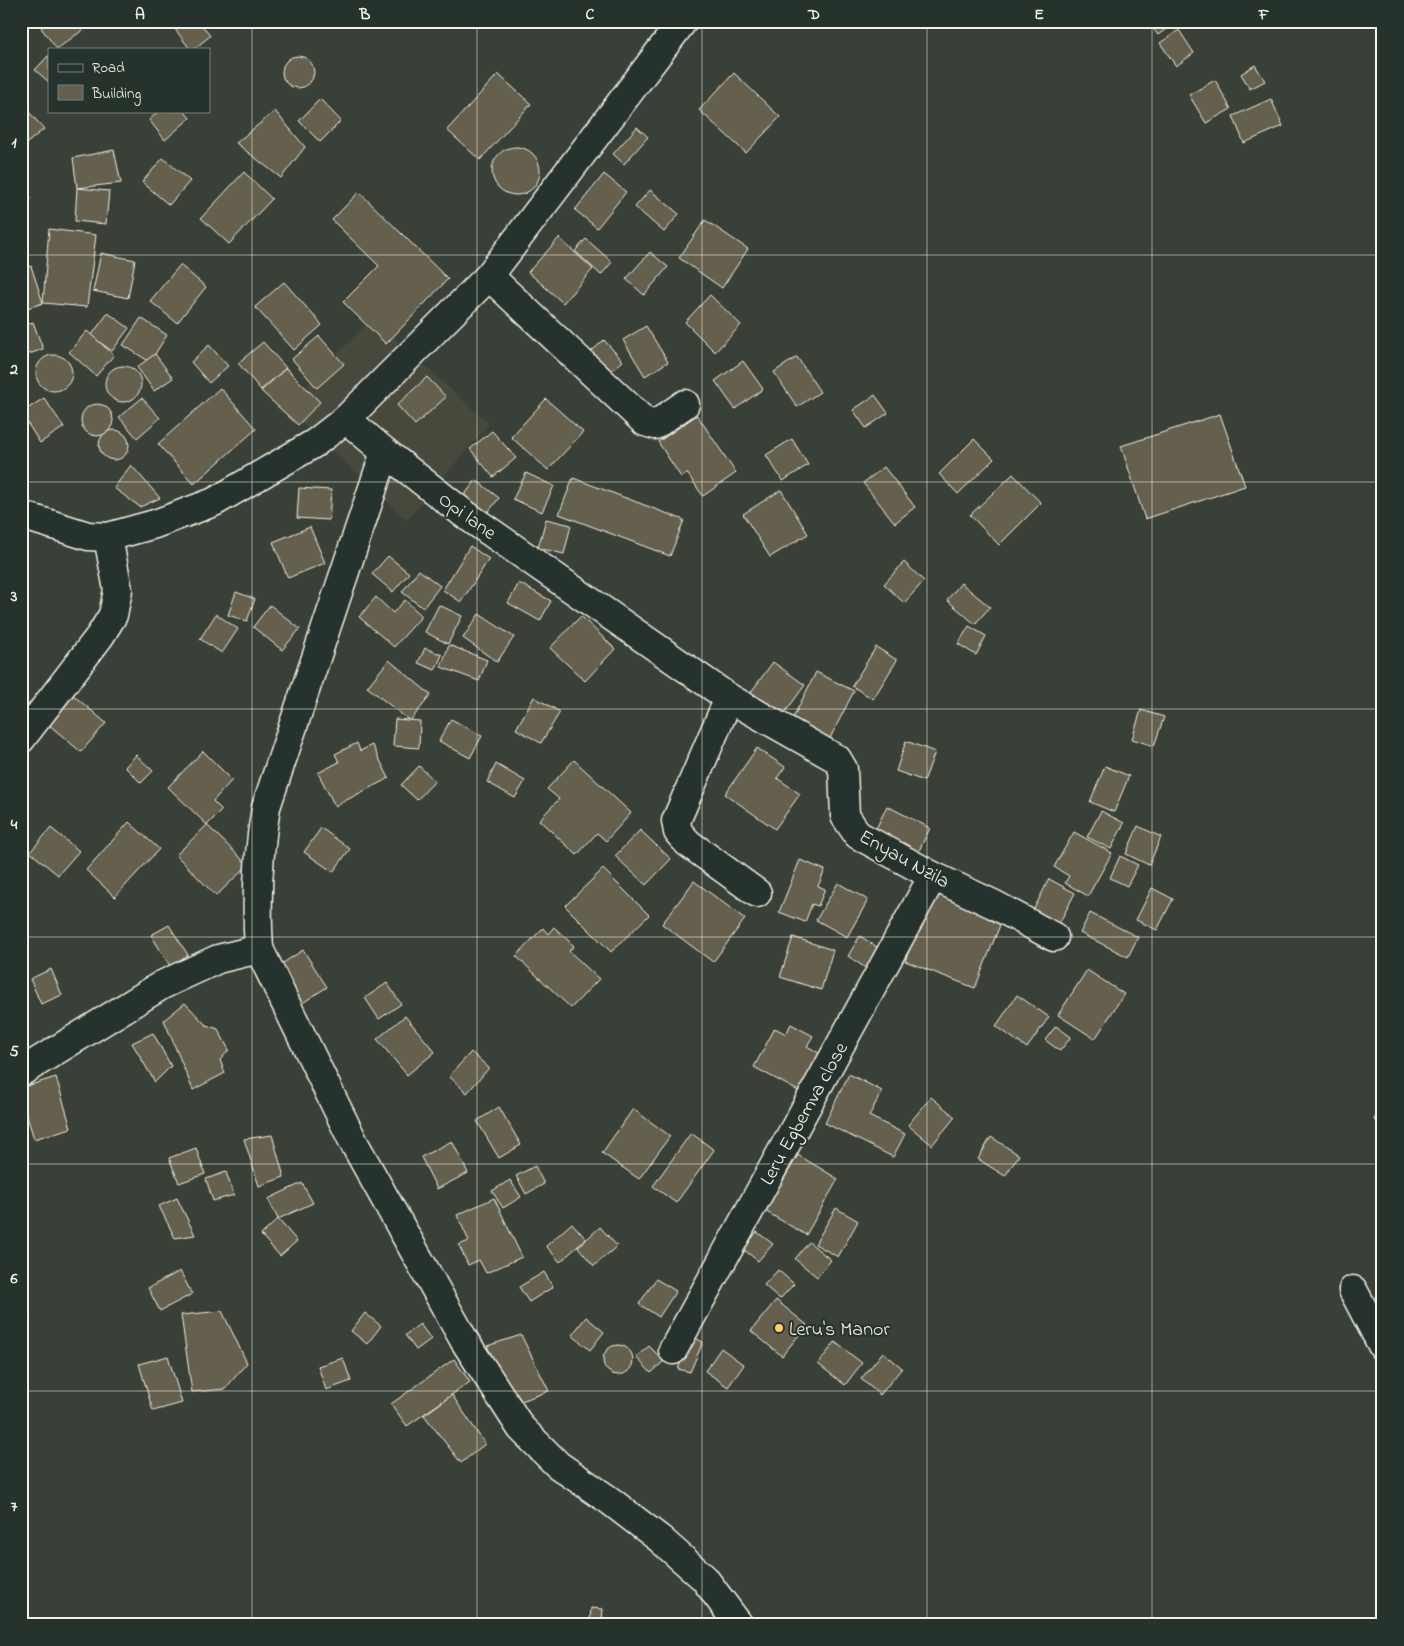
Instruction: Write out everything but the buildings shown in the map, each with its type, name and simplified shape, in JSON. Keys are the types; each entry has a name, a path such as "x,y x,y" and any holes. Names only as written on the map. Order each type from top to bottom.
{"street":[{"path":"21,515 88,536 108,537 155,524 214,502 315,443 346,418 489,276 683,21"},
{"path":"489,276 645,422 655,425 685,404"},
{"name":"Opi lane","path":"346,418 385,452 464,513 729,698"},
{"path":"385,452 365,517 266,807 261,838 257,912 259,949 354,1143 464,1340 521,1428 558,1465 609,1500 660,1539 704,1578 739,1625"},
{"path":"21,739 100,636 112,615 118,590 108,537"},
{"path":"729,698 676,821 678,832 688,842 757,893"},
{"name":"Enyau Nzila","path":"729,698 837,759 844,769 845,816 858,835 933,876 995,905 1054,936"},
{"name":"Leru Egbemva close","path":"673,1350 933,876"},
{"path":"21,1072 162,985 218,959 259,949"},
{"path":"1354,1290 1383,1347"}],"shaded area":[{"path":"372,318 489,424 407,520 286,408"}],"place":[{"name":"Leru's Manor","path":"779,1328"}]}
